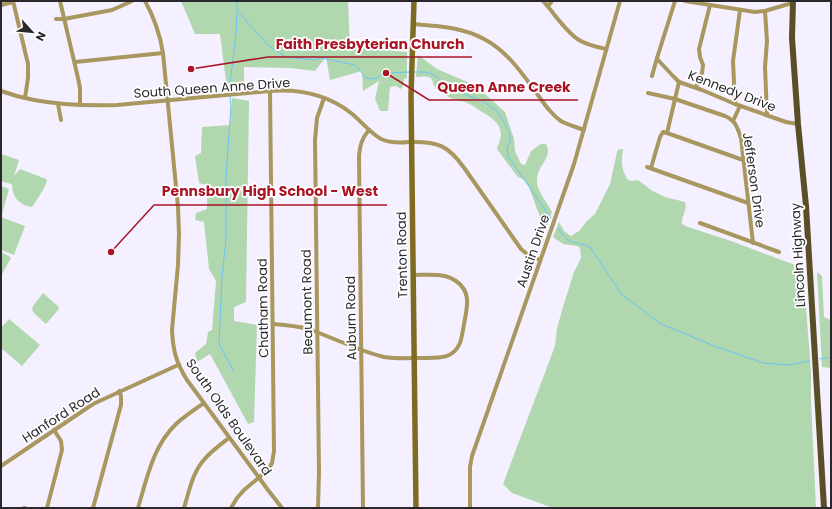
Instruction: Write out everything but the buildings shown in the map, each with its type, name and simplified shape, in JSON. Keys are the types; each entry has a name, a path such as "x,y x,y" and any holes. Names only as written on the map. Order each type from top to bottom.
{"main road":[{"name":"Trenton Road","path":"414,1 412,142 416,508"},
{"name":"Lincoln Highway","path":"793,2 792,38 806,206 824,508"}],"street":[{"path":"1,5 13,1 28,64 28,78 24,98"},
{"path":"60,1 75,62 80,88 80,105"},
{"path":"56,19 64,19 112,10 132,1"},
{"name":"South Olds Boulevard","path":"145,1 158,33 163,53 178,207 178,265 172,330 174,353 178,365 187,380 282,508"},
{"path":"543,1 566,29 579,40 586,44 606,49"},
{"path":"548,6 552,1"},
{"name":"Austin Drive","path":"470,508 470,467 472,456 574,164 620,1"},
{"path":"652,76 675,1"},
{"path":"685,1 756,12 765,11 793,2"},
{"path":"696,88 703,66 699,49 710,5"},
{"path":"735,104 733,61 740,10"},
{"path":"765,11 767,41 765,67 767,115"},
{"path":"413,24 456,28 485,39 511,60 555,116 565,123 584,130"},
{"path":"75,62 163,53"},
{"name":"Kennedy Drive","path":"657,58 680,82 740,106 790,123 798,124"},
{"path":"667,133 680,82"},
{"name":"South Queen Anne Drive","path":"1,91 24,98 58,104 96,106 283,90 301,92 324,98 343,108 378,137 400,143 430,142 447,149 465,169 521,249 528,255 540,260"},
{"name":"Chatham Road","path":"232,508 240,494 270,467 274,451 270,91"},
{"path":"648,93 675,99 725,116 733,121 740,106"},
{"name":"Beaumont Road","path":"318,508 319,472 315,136 317,118 324,98"},
{"path":"58,104 61,120"},
{"name":"Jefferson Drive","path":"733,121 741,138 753,243"},
{"name":"Auburn Road","path":"363,508 359,156 361,140 369,130"},
{"path":"743,160 663,132 649,168 748,203"},
{"path":"700,223 779,252"},
{"path":"273,324 294,326 317,332 362,350 385,357 442,358 455,352 459,347 468,306 467,296 463,288 448,277 439,275 413,275"},
{"name":"Hanford Road","path":"1,466 90,406 119,391 178,365"},
{"path":"93,508 121,405 121,396 119,391"},
{"path":"138,508 148,472 166,436 184,417 204,403"},
{"path":"47,508 62,450 61,442 54,430"},
{"path":"184,508 193,477 200,464 209,454 229,438"}],"green space":[{"path":"181,1 348,1 350,47 407,52 407,78 404,79 401,89 396,86 390,87 388,111 380,111 375,99 379,81 363,91 362,71 330,80 326,57 315,71 290,68 244,67 244,87 227,89 220,34 195,34"},
{"path":"418,55 437,69 472,84 505,112 514,139 515,151 521,164 525,165 531,151 541,144 546,144 548,151 546,158 538,172 537,183 541,194 552,212 546,229 541,220 529,187 523,179 518,177 497,149 501,134 496,122 471,105 450,98 441,93 437,90 429,77 416,77"},
{"path":"232,98 249,101 246,302 234,307 234,321 257,325 254,422 248,424 210,354 197,362 195,353 206,344 208,332 212,330 216,281 209,269 204,222 195,220 196,213 207,209 207,185 199,183 195,156 201,153 202,127 230,125"},
{"path":"619,149 623,149 622,164 627,179 631,181 638,180 651,190 665,197 685,202 686,208 682,218 682,224 803,268 811,372 816,508 553,508 512,493 503,484 555,346 557,329 562,310 574,272 581,258 580,248 577,246 563,244 553,237 559,222 564,231 571,236 579,231 595,214 610,184"},
{"path":"1,154 19,160 14,176 20,169 46,179 47,181 43,190 32,207 27,206 17,200 13,193 12,184 1,181"},
{"path":"1,186 9,189 2,214 1,213"},
{"path":"1,217 25,226 14,255 1,250"},
{"path":"1,252 11,258 1,276"},
{"path":"817,272 822,276 824,317 831,320 831,368 822,367"},
{"path":"43,293 59,307 46,324 32,310 33,306"},
{"path":"9,319 40,345 22,366 1,348 1,328"}],"waterway":[{"path":"237,1 237,11 269,46 286,57 315,60 321,58 355,65 366,78 370,79 386,73 409,72"},
{"path":"230,93 237,13"},
{"path":"414,72 425,72 432,74 443,83 469,96 481,100 497,111 510,135 510,141 507,148 508,156 551,218"},
{"path":"230,96 231,106 226,176 226,239 222,277 219,344 233,370"},
{"path":"558,228 569,241 591,248 621,294 661,324 717,347 763,363 789,365 810,361"},
{"path":"820,359 831,357"}],"place":[{"name":"Faith Presbyterian Church","path":"191,69"},
{"name":"Queen Anne Creek","path":"386,73"},
{"name":"Pennsbury High School - West","path":"111,252"}]}
